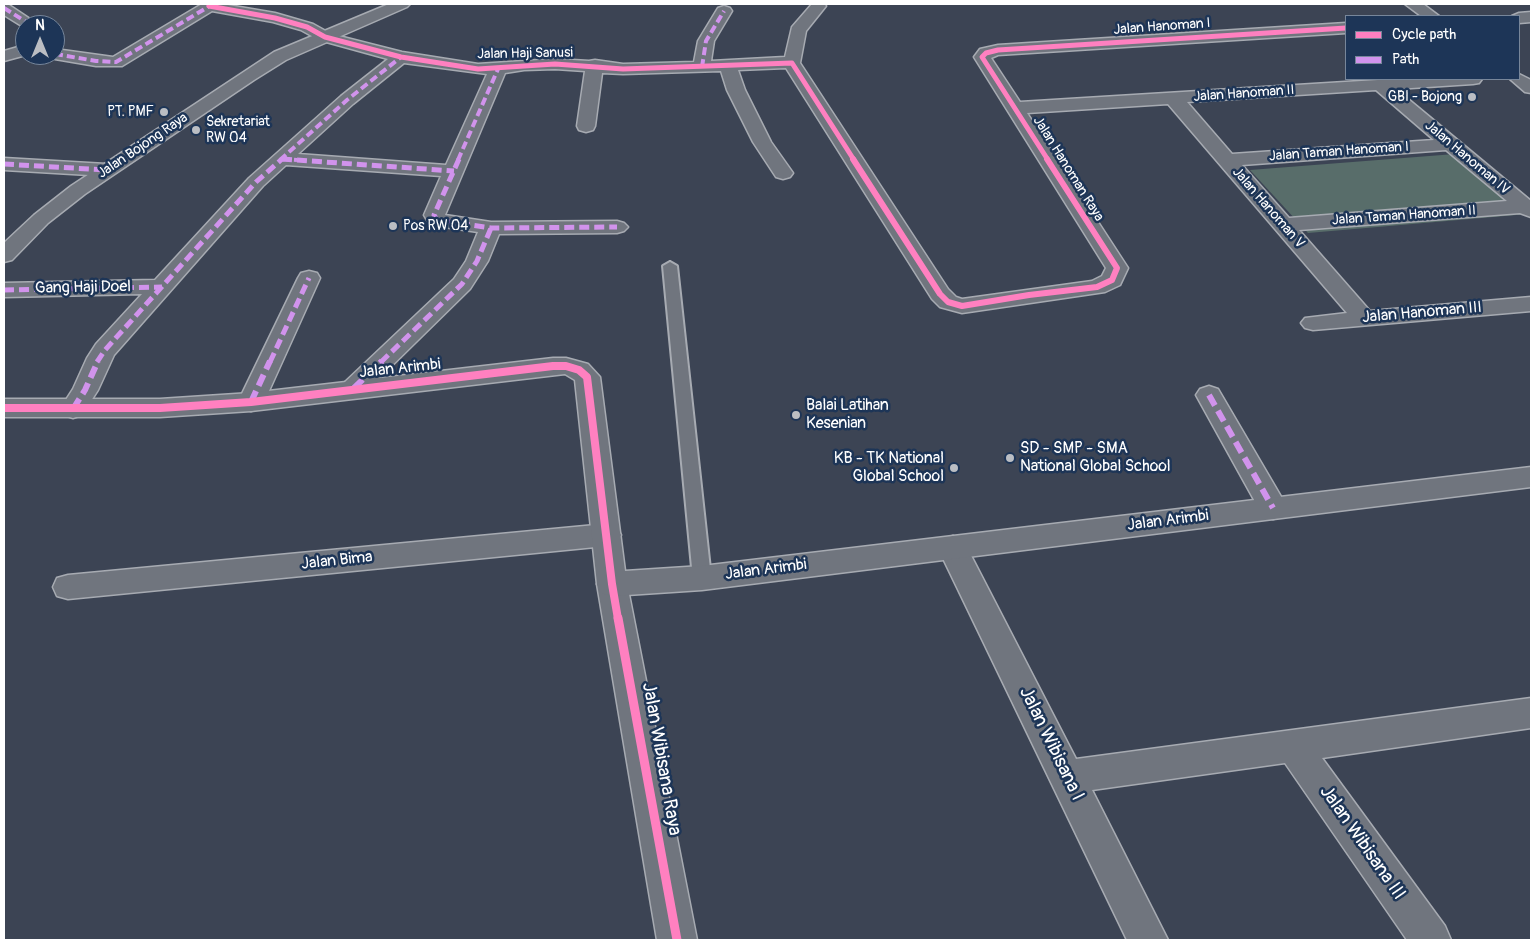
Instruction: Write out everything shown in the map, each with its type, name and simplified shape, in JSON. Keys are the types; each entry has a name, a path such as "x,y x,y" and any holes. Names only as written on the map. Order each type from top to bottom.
{"street":[{"name":"Jalan Bojong Raya","path":"4,255 41,219 78,190 272,61 325,36 402,4"},
{"path":"1413,4 1430,15"},
{"name":"Jalan Haji Sanusi","path":"211,5 275,18 306,27 325,36 401,56 478,69 498,69 524,65 595,65 623,69 792,63"},
{"path":"65,56 116,62 211,5"},
{"path":"792,63 798,30 818,6"},
{"path":"4,8 15,15"},
{"path":"702,67 706,41 724,12"},
{"name":"Jalan Hanoman I","path":"982,57 986,53 998,50 1345,28"},
{"path":"73,409 85,390 104,350 256,182 347,100 401,56"},
{"name":"Jalan Hanoman Raya","path":"792,63 940,294 948,302 962,306 976,305 1008,298 1097,287 1112,280 1117,268 982,57"},
{"path":"586,126 595,65"},
{"path":"728,66 736,90 762,142 783,173"},
{"path":"498,69 434,215 438,220 491,228 617,227"},
{"name":"Jalan Hanoman II","path":"1015,108 1458,80"},
{"path":"1520,80 1531,88"},
{"name":"Jalan Hanoman IV","path":"1380,85 1528,209"},
{"name":"Jalan Hanoman V","path":"1173,98 1364,318"},
{"name":"Jalan Taman Hanoman I","path":"1226,160 1451,144"},
{"path":"282,159 454,171"},
{"path":"4,164 106,170"},
{"name":"Jalan Taman Hanoman II","path":"1283,225 1528,209"},
{"path":"354,388 462,284 477,261 491,228"},
{"path":"251,402 309,278"},
{"name":"Gang Haji Doel","path":"4,290 162,286"},
{"name":"Jalan Hanoman III","path":"1313,322 1531,304"},
{"name":"Jalan Arimbi","path":"4,408 160,408 251,402 354,388 566,366 579,370 586,377 612,584 702,578 1531,477"},
{"path":"1209,395 1273,508"},
{"name":"Jalan Bima","path":"68,587 606,535"},
{"name":"Jalan Wibisana I","path":"953,548 1148,940"},
{"name":"Jalan Wibisana Raya","path":"612,584 677,940"},
{"path":"1067,777 1531,714"},
{"name":"Jalan Wibisana III","path":"1293,746 1431,940"}],"lane":[{"path":"670,266 702,578"}],"green space":[{"path":"1455,154 1528,214 1308,233 1250,170"}],"marked path":[{"path":"65,56 116,62 213,4"},
{"path":"4,8 15,15"},
{"path":"702,67 706,41 724,11"},
{"path":"73,409 105,350 256,182 347,100 401,57"},
{"path":"498,69 434,215 437,220 491,228 617,227"},
{"path":"282,159 454,171"},
{"path":"4,164 106,170"},
{"path":"354,388 462,284 477,261 491,228"},
{"path":"251,402 309,278"},
{"path":"4,290 162,287"},
{"path":"1209,395 1273,508"}],"cycle path":[{"path":"209,6 275,18 307,27 325,37 401,57 478,69 555,64 623,69 792,63 940,294 948,302 962,306 1029,295 1097,287 1112,280 1117,268 982,57 986,53 998,50 1345,28"},
{"path":"4,408 160,408 251,402 553,366 566,366 579,370 587,377 612,584 677,940"}],"place":[{"name":"GBI - Bojong","path":"1472,97"},
{"name":"PT. PMF","path":"164,112"},
{"name":"Sekretariat RW 04","path":"196,130"},
{"name":"Pos RW 04","path":"393,226"},
{"name":"Balai Latihan Kesenian","path":"796,415"},
{"name":"SD - SMP - SMA National Global School","path":"1010,458"},
{"name":"KB - TK National Global School","path":"954,468"}]}
